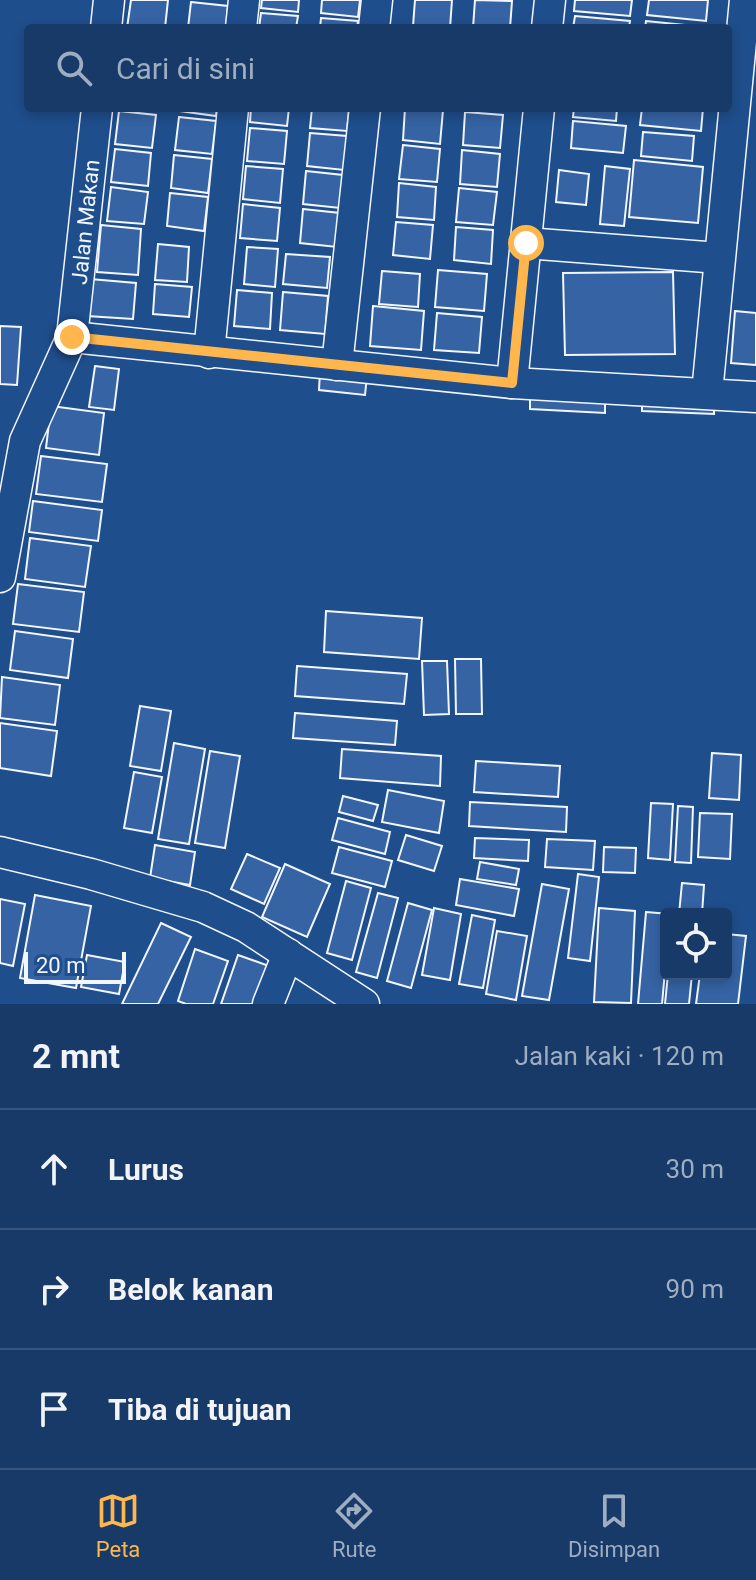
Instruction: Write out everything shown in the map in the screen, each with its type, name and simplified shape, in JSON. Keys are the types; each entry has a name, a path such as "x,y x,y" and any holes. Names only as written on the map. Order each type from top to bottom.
{"street":[{"path":"106,24 109,0"},
{"path":"241,24 244,0"},
{"path":"374,24 377,0"},
{"path":"547,24 550,0"},
{"path":"707,393 745,0"},
{"name":"Jalan Makan","path":"0,577 6,523 25,441 72,337 97,112"},
{"path":"209,353 233,112"},
{"path":"337,365 365,112"},
{"path":"512,383 539,112"},
{"path":"526,243 719,258"},
{"path":"72,337 512,383 756,397"},
{"path":"0,852 91,874 203,907 246,927 364,1004"},
{"path":"268,1004 288,954"}],"building":[{"path":"131,0 168,0 165,24 128,24"},
{"path":"262,0 299,0 298,12 261,8"},
{"path":"322,0 360,0 358,17 321,13"},
{"path":"415,0 452,0 450,24 413,24"},
{"path":"475,0 512,1 510,24 473,24"},
{"path":"575,0 632,0 630,16 574,11"},
{"path":"649,0 708,0 706,21 647,15"},
{"path":"191,2 228,6 226,24 188,24"},
{"path":"261,13 298,16 297,24 260,24"},
{"path":"575,16 630,21 630,24 574,24"},
{"path":"321,18 358,21 358,24 320,24"},
{"path":"646,21 675,24 646,24"},
{"path":"119,112 156,115 152,148 115,144"},
{"path":"186,112 216,112 216,116"},
{"path":"251,112 289,112 287,126 250,122"},
{"path":"312,112 349,112 347,131 310,128"},
{"path":"405,112 443,112 440,144 403,140"},
{"path":"465,112 503,115 500,148 463,145"},
{"path":"574,112 617,112 616,121 573,117"},
{"path":"642,112 703,112 701,131 640,125"},
{"path":"179,117 216,121 212,154 175,150"},
{"path":"573,121 626,126 623,153 571,148"},
{"path":"250,128 287,131 284,164 247,161"},
{"path":"643,132 694,136 692,161 641,156"},
{"path":"310,133 347,136 344,170 307,166"},
{"path":"403,145 440,149 437,182 399,179"},
{"path":"115,149 151,153 148,186 111,182"},
{"path":"462,150 500,154 497,187 460,184"},
{"path":"174,155 212,159 208,193 171,188"},
{"path":"634,160 703,167 698,223 629,217"},
{"path":"246,166 283,169 280,203 243,199"},
{"path":"605,166 630,169 624,226 600,224"},
{"path":"559,170 589,174 586,205 556,202"},
{"path":"306,171 343,175 340,208 303,204"},
{"path":"399,183 436,187 434,220 397,217"},
{"path":"111,187 148,192 144,224 107,221"},
{"path":"459,188 497,192 493,225 456,222"},
{"path":"170,193 208,197 204,231 167,226"},
{"path":"243,204 280,208 277,241 240,238"},
{"path":"303,209 340,213 337,247 300,243"},
{"path":"396,222 433,225 430,259 393,255"},
{"path":"101,225 141,229 138,275 97,272"},
{"path":"456,227 493,230 491,264 454,260"},
{"path":"158,244 189,247 187,282 155,280"},
{"path":"247,247 278,249 275,287 244,284"},
{"path":"286,254 330,257 327,288 283,284"},
{"path":"438,270 487,274 484,311 435,307"},
{"path":"382,271 420,274 418,307 379,304"},
{"path":"673,272 675,354 565,355 563,273"},
{"path":"90,279 136,283 133,319 87,316"},
{"path":"155,284 192,287 189,317 153,314"},
{"path":"237,290 272,293 270,329 234,326"},
{"path":"283,292 328,296 325,334 280,330"},
{"path":"373,306 424,311 421,350 370,346"},
{"path":"735,311 756,313 756,365 731,363"},
{"path":"437,313 482,317 479,353 434,350"},
{"path":"0,326 21,327 17,385 0,384"},
{"path":"95,366 119,369 114,410 89,407"},
{"path":"320,371 367,376 365,395 319,390"},
{"path":"530,390 605,394 605,413 530,409"},
{"path":"642,395 714,398 714,414 642,411"},
{"path":"51,406 104,413 99,455 46,448"},
{"path":"41,456 107,464 102,502 36,494"},
{"path":"33,501 102,510 98,541 29,532"},
{"path":"30,538 91,546 85,587 25,579"},
{"path":"18,584 84,592 79,632 13,624"},
{"path":"326,611 422,618 419,659 324,652"},
{"path":"15,631 73,639 68,678 10,670"},
{"path":"455,659 481,659 482,714 456,714"},
{"path":"422,661 447,661 449,714 424,715"},
{"path":"297,666 407,674 404,704 295,696"},
{"path":"2,677 60,685 55,725 0,718"},
{"path":"140,706 171,711 161,771 130,766"},
{"path":"295,713 397,721 395,745 293,738"},
{"path":"0,723 57,731 51,776 0,768"},
{"path":"174,743 205,749 189,844 158,839"},
{"path":"342,749 441,756 440,786 340,778"},
{"path":"210,751 240,756 225,848 195,843"},
{"path":"712,753 741,755 739,800 709,798"},
{"path":"476,761 560,766 558,797 474,792"},
{"path":"134,772 162,777 152,833 124,828"},
{"path":"388,790 444,801 439,833 382,822"},
{"path":"343,796 378,805 373,821 339,812"},
{"path":"470,802 567,807 566,832 469,826"},
{"path":"651,803 673,804 670,860 648,858"},
{"path":"678,806 693,807 691,863 675,862"},
{"path":"700,813 732,814 730,859 698,857"},
{"path":"338,818 390,832 385,854 332,840"},
{"path":"406,835 442,846 434,871 398,860"},
{"path":"475,838 529,840 528,861 474,858"},
{"path":"547,839 595,841 593,870 545,867"},
{"path":"155,845 195,852 190,885 150,878"},
{"path":"339,847 392,861 385,887 332,873"},
{"path":"604,847 636,848 635,873 603,872"},
{"path":"247,854 280,868 264,904 231,889"},
{"path":"480,862 519,869 516,885 477,879"},
{"path":"285,864 330,884 307,937 262,917"},
{"path":"578,874 599,877 590,961 568,958"},
{"path":"460,879 519,889 514,916 456,905"},
{"path":"346,881 371,888 352,960 327,953"},
{"path":"682,883 704,885 702,908 680,908"},
{"path":"542,884 569,889 549,1000 522,996"},
{"path":"378,893 398,898 377,978 356,972"},
{"path":"35,895 91,906 76,988 20,978"},
{"path":"0,899 25,904 13,966 0,963"},
{"path":"408,903 432,910 411,988 387,981"},
{"path":"434,908 461,914 450,980 422,975"},
{"path":"599,908 635,911 631,1003 594,1002"},
{"path":"646,912 660,913 660,980 664,980 662,1004 638,1004"},
{"path":"472,915 495,920 483,988 459,984"},
{"path":"161,923 191,937 158,1004 122,1004"},
{"path":"497,931 527,936 516,1000 486,994"},
{"path":"732,935 746,936 738,1004 696,1004 699,980 732,980"},
{"path":"195,949 228,961 213,1004 178,1001"},
{"path":"87,955 125,962 119,994 81,987"},
{"path":"238,955 272,967 260,1004 221,1004"},
{"path":"667,980 691,980 689,1004 665,1004"}],"route":[{"path":"72,337 512,383 526,243"}]}
